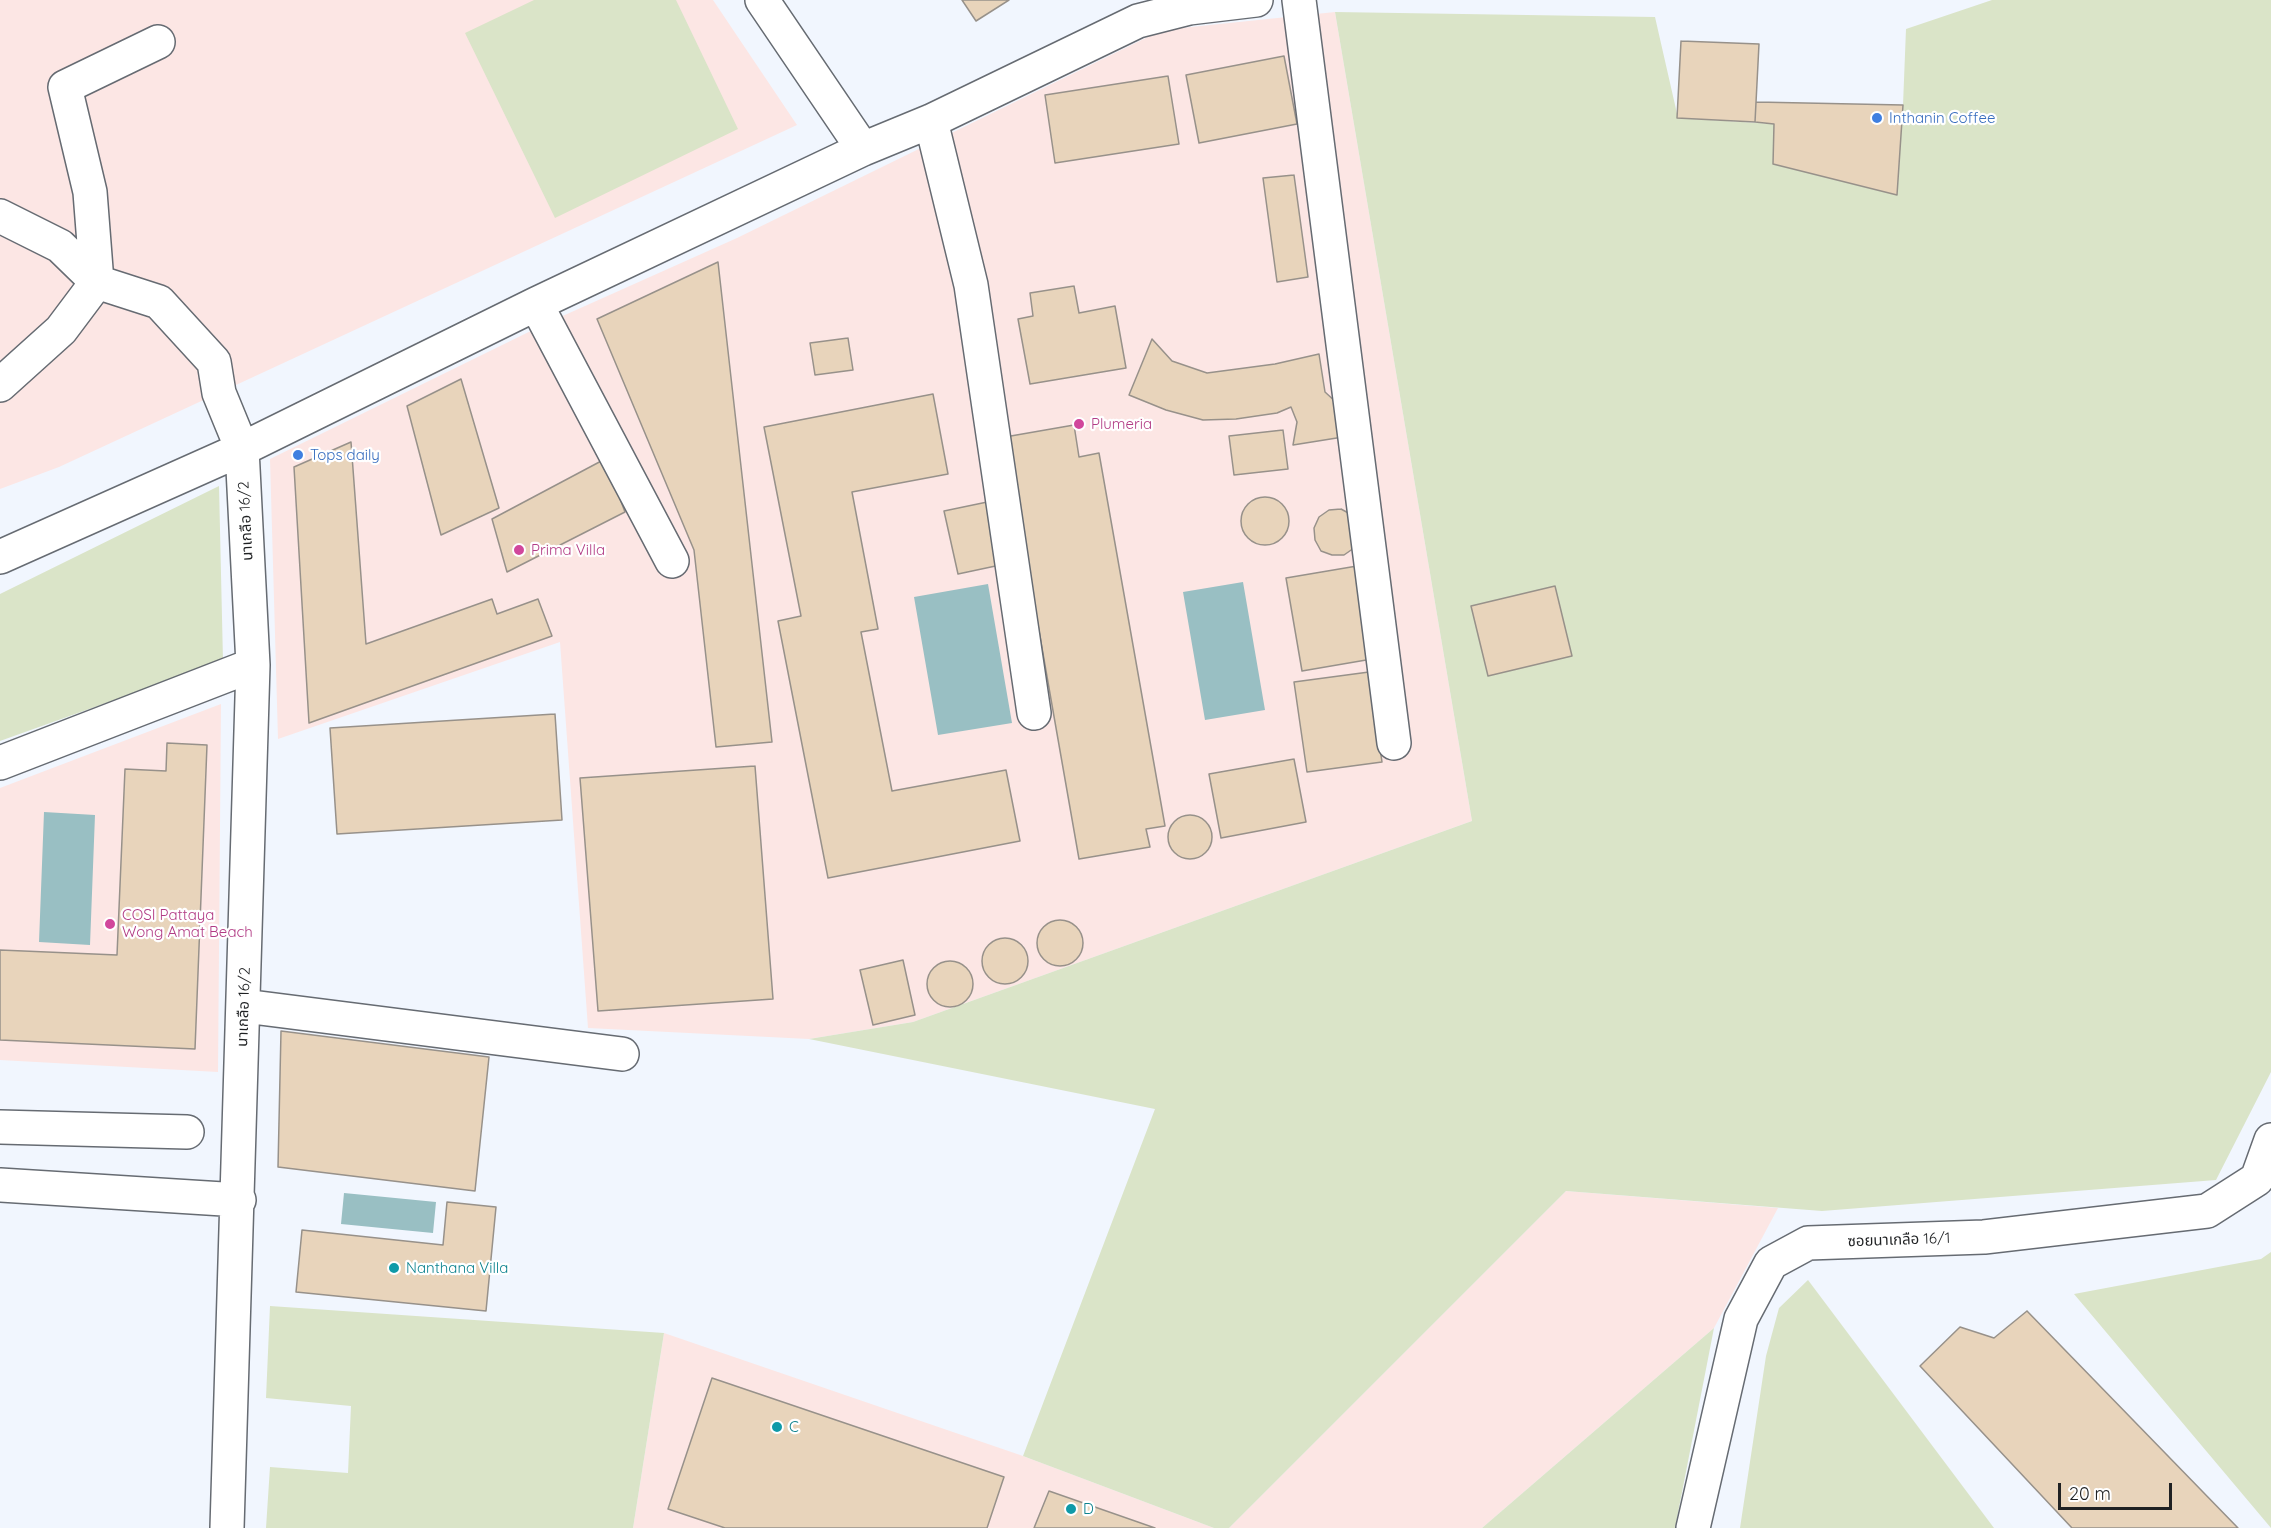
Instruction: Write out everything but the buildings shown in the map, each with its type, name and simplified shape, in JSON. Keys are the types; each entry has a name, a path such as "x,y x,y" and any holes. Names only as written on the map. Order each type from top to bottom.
{"street":[{"path":"762,0 863,149"},
{"path":"0,557 242,449 536,304 863,149 931,121 1138,21 1186,4 1256,0"},
{"path":"1299,0 1394,743"},
{"path":"0,385 61,330 97,282 90,192 65,87 158,42"},
{"path":"931,121 971,285 1034,713"},
{"path":"0,216 60,246 97,282"},
{"name":"นาเกลือ 16/2","path":"97,282 159,302 214,362 219,393 242,449 253,665 227,1528"},
{"path":"536,304 672,561"},
{"path":"0,764 253,665"},
{"path":"244,1006 622,1054"},
{"path":"0,1127 187,1132"},
{"name":"ซอยนาเกลือ 16/1","path":"1693,1528 1741,1319 1771,1263 1808,1243 1984,1237 2207,1211 2257,1179 2271,1140"},
{"path":"0,1185 238,1200"}],"shaded area":[{"path":"0,0 713,0 797,125 59,467 0,489"},
{"name":"Plumeria","path":"1335,12 1472,821 913,1022 809,1039 588,1028 560,642 278,739 270,459 547,323 737,238 1162,30"},
{"name":"COSI Pattaya Wong Amat Beach","path":"221,704 218,1072 0,1060 0,788"},
{"path":"1566,1191 1778,1208 1714,1328 1482,1528 1229,1528"},
{"path":"664,1333 1023,1456 1214,1528 633,1528"}],"green space":[{"path":"534,0 676,0 738,129 555,218 465,33"},
{"path":"1992,0 2271,0 2271,1072 2216,1180 1822,1211 1566,1191 1229,1528 1214,1528 1023,1456 1155,1109 809,1039 913,1022 1472,821 1335,12 1655,17 1678,118 1774,124 1773,164 1896,195 1906,29"},
{"path":"219,486 223,661 0,741 0,594"},
{"path":"2271,1252 2271,1528 2074,1294 2261,1259"},
{"path":"1808,1280 1994,1528 1740,1528 1766,1356 1779,1308"},
{"path":"270,1306 664,1333 633,1528 266,1528 270,1467 348,1473 351,1406 266,1398"},
{"path":"1714,1328 1675,1528 1482,1528"}],"water":[{"path":"1243,582 1265,710 1205,720 1183,592"},
{"path":"988,584 1012,723 938,735 914,597"},
{"path":"44,812 95,815 90,945 39,942"},
{"path":"344,1193 436,1202 433,1233 341,1224"}],"place":[{"name":"Inthanin Coffee","path":"1877,118"},
{"name":"Plumeria","path":"1079,424"},
{"name":"Tops daily","path":"298,455"},
{"name":"Prima Villa","path":"519,550"},
{"name":"COSI Pattaya Wong Amat Beach","path":"110,924"},
{"name":"Nanthana Villa","path":"394,1268"},
{"name":"C","path":"777,1427"},
{"name":"D","path":"1071,1509"}]}
